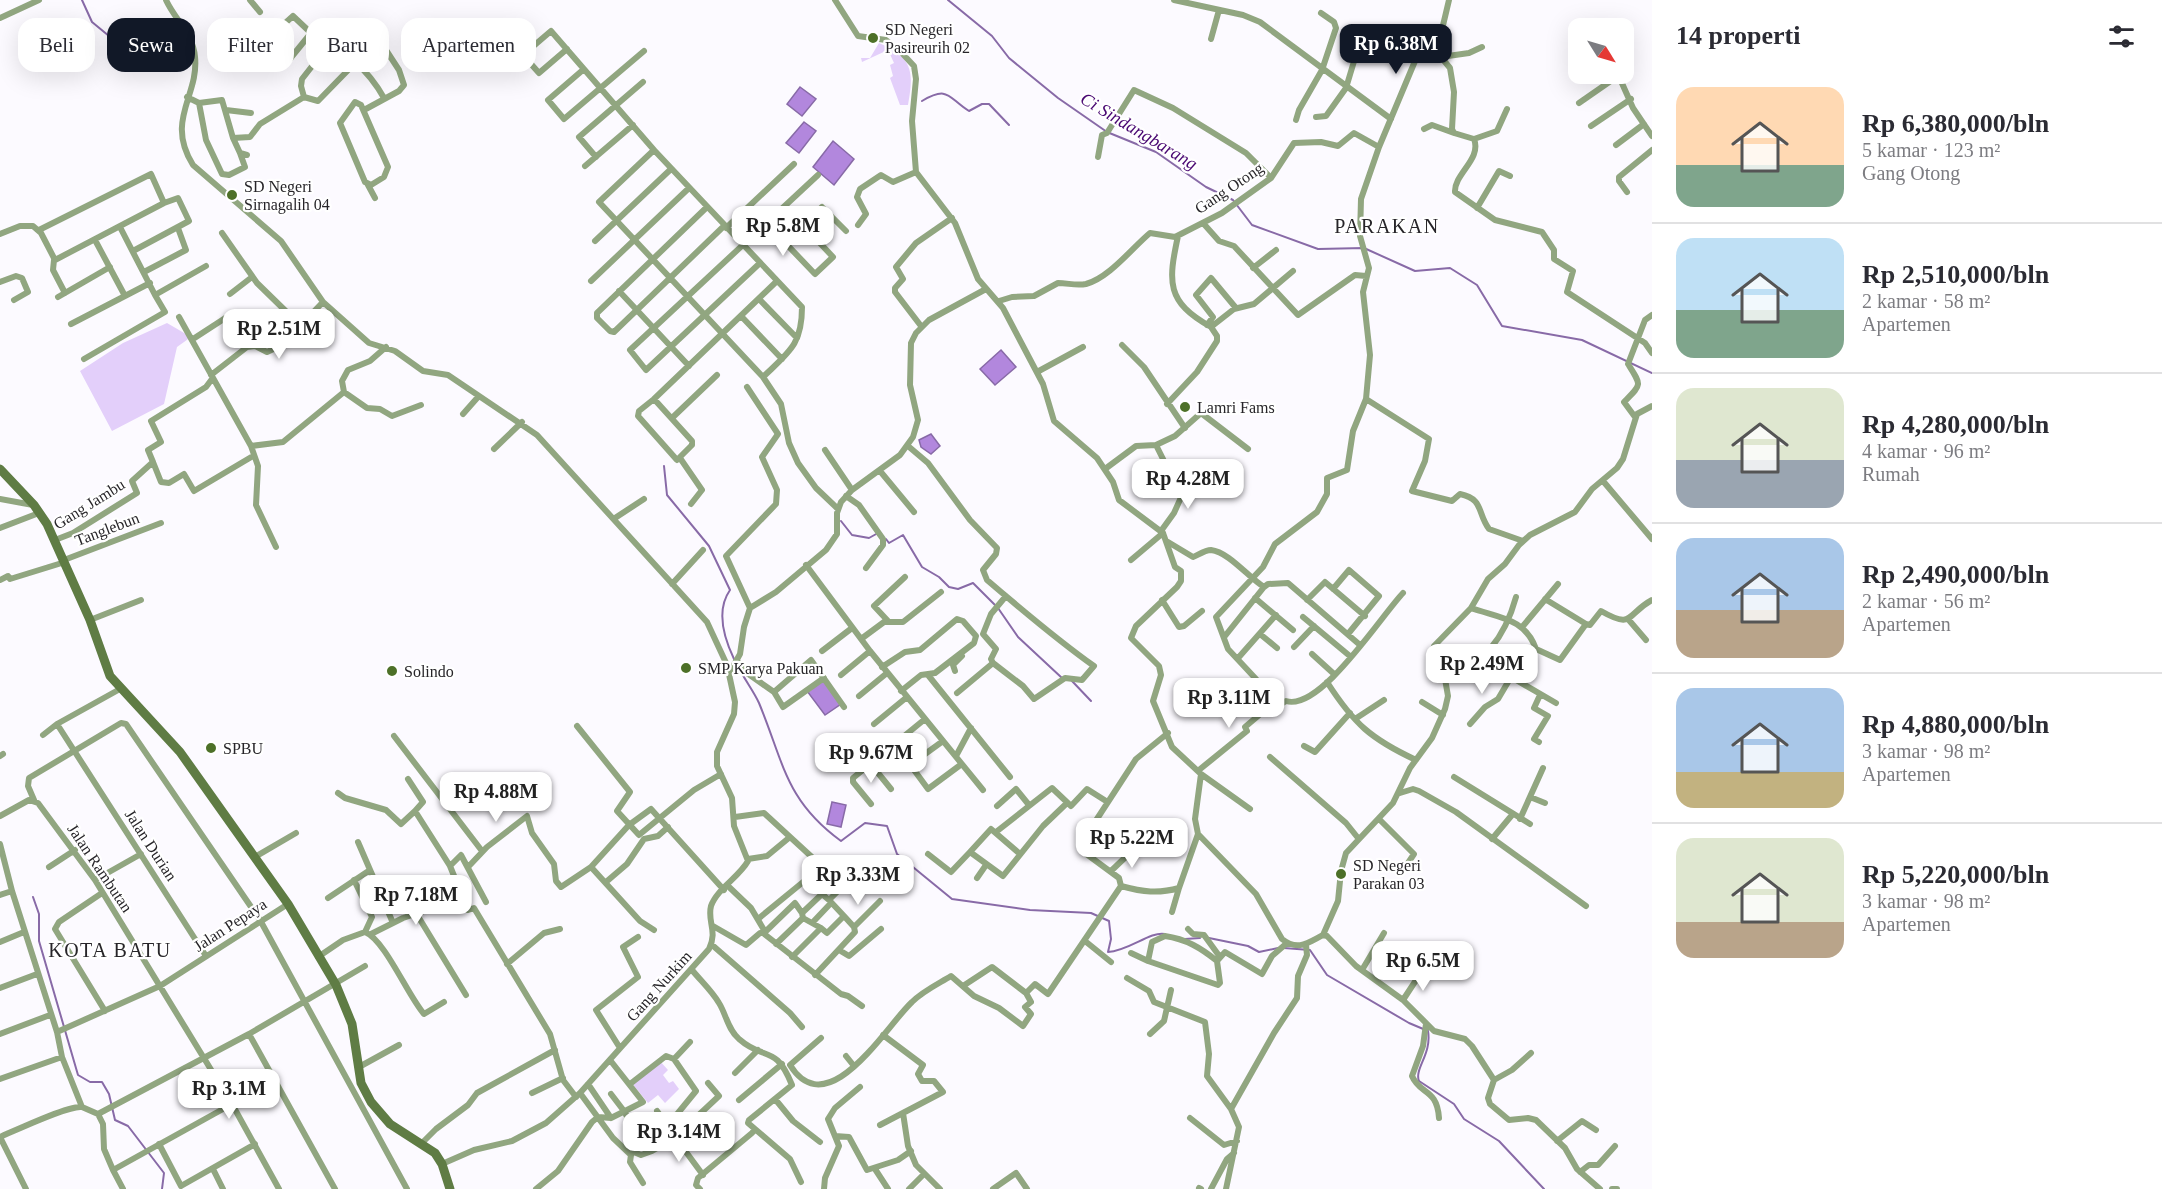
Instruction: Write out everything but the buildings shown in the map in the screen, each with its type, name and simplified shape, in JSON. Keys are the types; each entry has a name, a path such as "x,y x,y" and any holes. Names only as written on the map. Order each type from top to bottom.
{"main road":[{"path":"0,469 36,509 55,540 90,620 103,662 120,689 171,740 288,904 336,985 352,1024 361,1083 383,1118 403,1134 422,1143 435,1153 442,1164 450,1189"}],"street":[{"path":"0,18 39,0"},
{"path":"165,0 187,31 195,54 195,73 182,115 186,154 193,165 281,241 323,302 369,344 386,347 423,371 443,373 478,397 522,422 546,444 615,518 708,622 735,666 774,692 782,705 785,707 824,678"},
{"path":"250,0 260,12"},
{"path":"835,0 858,36 885,40 900,51 914,66 916,79 912,121 916,172 952,218 965,243 971,267 986,289 999,301 1037,372 1049,400 1054,421 1088,449 1105,469 1113,482 1119,500 1162,532 1168,542 1175,567 1181,571 1182,576 1177,587 1136,626 1131,638 1159,666 1161,675 1153,701 1172,747 1200,772 1250,810"},
{"path":"1174,0 1260,22 1346,88 1391,119"},
{"path":"1448,3 1440,38 1441,57 1450,68 1454,92 1454,133"},
{"path":"1211,39 1219,10"},
{"path":"1296,120 1299,110 1322,70 1336,28 1334,22 1321,13"},
{"path":"291,18 293,16 306,28"},
{"path":"567,49 539,73 523,55 551,31 567,49 584,69 616,105 671,169 802,307 802,326 792,350 763,377"},
{"path":"1316,117 1326,116 1346,88 1361,38"},
{"path":"1403,593 1351,657 1327,682 1298,703 1286,701 1276,707 1256,679 1228,649 1216,617 1252,579 1274,546 1317,512 1327,494 1327,478 1347,470 1353,431 1366,399 1371,355 1362,292 1369,268 1360,236 1361,199 1379,147 1423,42 1427,39 1440,38"},
{"path":"294,54 306,40"},
{"path":"1441,57 1470,54 1482,47"},
{"path":"584,69 548,100 564,119 644,51"},
{"path":"364,110 401,89 404,82 389,54"},
{"path":"308,72 302,80 301,86 304,97 313,102 318,101 346,72"},
{"path":"365,72 373,80 384,98"},
{"path":"1579,103 1615,78 1626,87 1633,108 1652,136"},
{"path":"596,157 579,137 643,82"},
{"path":"1098,157 1098,144 1102,135 1107,133 1134,90 1173,108 1246,153 1270,178"},
{"path":"187,97 199,103 219,99 224,103 233,138 244,154 245,167 229,175 222,174 206,140 199,103"},
{"path":"233,138 250,137 257,126 304,97"},
{"path":"1591,126 1631,99"},
{"path":"368,184 384,177 388,166 364,110 360,103 355,102 340,123 368,184 375,198"},
{"path":"1424,129 1432,125 1474,139 1497,131 1507,109"},
{"path":"226,110 251,113"},
{"path":"1616,145 1644,124"},
{"path":"585,166 633,125"},
{"name":"Gang Otong","path":"1178,236 1237,203 1270,178 1283,163 1291,146 1297,142 1338,146 1354,133 1379,147"},
{"path":"1474,139 1470,164 1454,187 1455,192 1502,224 1526,226 1542,232 1554,250 1554,259 1573,271 1568,292 1648,345 1652,354"},
{"path":"654,150 599,202 763,377 781,404 789,443 798,463 816,488 838,509"},
{"path":"1627,192 1619,181 1619,177 1652,150"},
{"path":"707,207 596,314 610,331 614,332 669,277 794,164"},
{"path":"595,241 671,169"},
{"path":"1477,208 1499,171 1510,176"},
{"path":"858,225 866,214 857,197 860,189 881,175 893,182 916,172"},
{"path":"39,230 151,174 164,203"},
{"path":"760,263 646,370 630,350 818,175"},
{"path":"591,281 689,188"},
{"path":"54,260 164,203 175,198 179,200 189,219 178,228 133,251"},
{"path":"750,206 815,274 833,256 803,225"},
{"path":"785,242 822,207 846,231"},
{"path":"921,326 895,292 895,288 903,279 896,267 916,243 952,218"},
{"path":"1203,223 1219,241 1234,246 1292,310 1300,315 1355,275 1366,276"},
{"path":"0,234 25,225 33,225 39,230 54,260 53,270 65,293"},
{"path":"84,359 165,312 120,227"},
{"path":"144,272 186,250 178,228"},
{"path":"222,232 252,277 301,326"},
{"path":"999,301 1012,297 1034,296 1058,283 1070,285 1088,283 1126,257 1150,233 1172,238 1178,236"},
{"path":"1167,404 1197,372 1217,341 1217,336 1209,326 1188,313 1173,289 1171,270 1178,236"},
{"path":"95,240 125,296"},
{"path":"1253,268 1276,250"},
{"path":"155,295 206,266"},
{"path":"58,297 110,267"},
{"path":"1209,326 1236,308 1250,306 1293,271"},
{"path":"0,282 16,276 22,278 27,293 14,300"},
{"path":"230,294 252,277"},
{"path":"1209,326 1213,317 1196,295 1211,278 1236,308"},
{"path":"680,458 673,458 638,416 639,411 777,281"},
{"path":"71,324 150,284"},
{"path":"750,608 776,592 826,550 835,539 838,509 846,496 880,471 908,446 918,420 910,385 911,344 921,326 986,289"},
{"path":"619,291 689,366"},
{"path":"759,299 797,338"},
{"path":"211,377 247,347 257,346 267,352 278,347 323,302"},
{"path":"193,339 233,313"},
{"path":"1635,417 1624,402 1639,388 1639,382 1628,364 1646,320 1652,315"},
{"path":"179,316 251,446 258,466 256,505 276,547"},
{"path":"741,316 782,359"},
{"path":"1122,345 1144,367 1185,428"},
{"path":"386,347 370,361 348,370 342,381 344,393 367,408 380,409 392,416 421,405"},
{"path":"1037,372 1083,347"},
{"path":"672,418 717,375"},
{"name":"Gang Jambu","path":"55,540 73,533 137,493 132,481 153,462 148,450 161,442 151,421 158,414 206,387 211,377"},
{"path":"747,387 778,434 762,457 777,489 776,504 726,556 750,608 735,666 735,710 717,752 717,766 732,798 734,826 748,859 767,856 790,837"},
{"path":"251,446 283,442 344,393"},
{"path":"463,414 478,397"},
{"path":"654,399 693,441 680,458"},
{"path":"1366,399 1430,440 1425,461 1412,491 1452,501 1460,494 1471,497 1476,501 1489,529 1523,541"},
{"path":"1231,1109 1274,1033 1297,998 1298,976 1307,949 1323,935 1338,900 1343,858 1358,838 1380,820 1400,793 1406,775 1432,738 1443,715 1448,696 1445,680 1434,659 1432,649 1471,608 1488,579 1502,568 1523,541 1575,512 1592,489 1603,481 1623,459 1635,417 1640,411 1652,406"},
{"path":"1105,469 1136,446 1156,446 1185,428 1202,413 1248,448"},
{"path":"494,449 522,422"},
{"path":"908,446 928,463 970,520 997,548 996,554 983,572 1006,596 1094,666 1081,681 1063,679 1034,699 1023,686 993,663 991,659 996,649 984,636"},
{"path":"1156,446 1168,469"},
{"path":"825,450 852,490"},
{"path":"153,462 161,482 169,483 184,474 194,491 253,456"},
{"path":"680,458 702,490 691,504"},
{"path":"880,471 914,512"},
{"path":"1131,560 1162,532 1183,493 1205,477"},
{"path":"1603,481 1652,539"},
{"path":"846,496 859,505 880,535 883,545 866,568"},
{"path":"0,499 36,509"},
{"path":"615,518 644,499"},
{"path":"0,528 36,509"},
{"name":"Tanglebun","path":"0,580 8,576 10,579 64,561 160,523"},
{"path":"1168,542 1193,557 1208,551 1215,552 1237,564 1264,587"},
{"path":"672,584 703,550"},
{"path":"806,565 901,691 983,790"},
{"path":"1333,589 1348,570 1358,576 1380,598 1348,634"},
{"path":"888,621 874,606 905,576"},
{"path":"1307,600 1323,582 1365,616"},
{"path":"1225,636 1264,587 1268,584 1288,583 1360,645"},
{"path":"1523,626 1558,584"},
{"path":"861,639 888,621 903,622 941,592"},
{"path":"956,671 953,665 984,636 991,614 1006,596"},
{"path":"1445,680 1463,673 1480,660 1498,640 1516,597"},
{"path":"1255,598 1293,630"},
{"path":"1545,598 1590,625 1601,612 1617,621 1628,619 1652,600"},
{"path":"90,620 141,600"},
{"path":"1162,600 1179,627 1184,626 1202,611"},
{"path":"1471,608 1508,618 1523,626 1536,649 1560,660 1586,624"},
{"path":"1239,657 1276,615"},
{"path":"1303,617 1351,657"},
{"path":"1628,619 1646,640"},
{"path":"859,696 905,652 917,651 957,620 961,620 976,640 935,673 921,675 901,691"},
{"path":"1294,647 1314,626"},
{"path":"822,651 852,628"},
{"path":"1260,634 1277,648"},
{"path":"1470,724 1485,707 1498,699 1511,678 1536,649"},
{"path":"841,675 870,651"},
{"path":"1312,654 1334,674"},
{"path":"774,692 810,660 844,707"},
{"path":"957,693 993,663"},
{"path":"928,675 1010,777"},
{"path":"1511,678 1556,703"},
{"path":"1327,682 1353,716 1382,744 1416,760"},
{"path":"43,735 57,724 120,689"},
{"path":"1539,742 1534,739 1548,716 1534,708 1540,695"},
{"path":"874,724 906,697"},
{"path":"1304,746 1315,752 1353,716 1384,699"},
{"path":"1422,702 1443,715"},
{"path":"1172,912 1198,834 1195,819 1200,772 1247,731 1245,727 1272,704"},
{"path":"871,804 852,779 925,719"},
{"path":"0,816 34,800 28,786 29,778 121,723 126,724 260,920 407,1189"},
{"name":"Jalan Durian","path":"57,724 206,956"},
{"path":"577,726 630,792 616,808 629,825 641,835 693,790 721,774"},
{"path":"956,756 971,728"},
{"path":"1026,993 1035,984 1048,994 1121,886 1121,881 1079,847 1106,801 1136,759 1168,733"},
{"path":"394,736 482,851"},
{"path":"910,765 943,741"},
{"path":"895,744 928,789 958,766"},
{"path":"1270,757 1346,823 1358,838"},
{"path":"870,763 891,789"},
{"path":"1520,819 1542,768"},
{"path":"1454,777 1512,815 1530,824"},
{"path":"338,793 345,798 386,810 401,824 423,802 408,779"},
{"path":"996,832 1052,788 1066,803 1073,806 1087,789 1106,801"},
{"path":"997,806 1016,789 1029,805"},
{"path":"1400,793 1413,789 1419,791 1492,838 1586,906"},
{"path":"1530,797 1545,803"},
{"name":"Jalan Rambutan","path":"34,800 75,850 95,880 232,1104 279,1189"},
{"path":"970,852 1004,876 1020,854 1066,803"},
{"path":"469,866 482,851 527,816 532,833 554,864 556,881 560,887 591,867 629,825 650,809 758,919 764,932 776,944 815,975 862,1006"},
{"path":"416,811 450,866 468,910 474,908 550,1034 563,1078 598,1117 613,1138 633,1154 641,1155 652,1151 675,1137 719,1096 708,1083"},
{"path":"735,817 762,812 820,866 838,891 813,922"},
{"path":"1492,838 1512,815"},
{"path":"1380,820 1414,855 1404,869"},
{"path":"606,882 627,864 644,839 658,836 668,827"},
{"path":"928,854 951,872 989,830 996,832 1020,854"},
{"path":"255,857 296,833"},
{"path":"1198,834 1252,888 1285,944 1307,949"},
{"path":"358,842 393,923"},
{"path":"0,844 37,974 50,1015 59,1031 62,1057 82,1107"},
{"path":"49,867 75,850"},
{"path":"1110,871 1133,850"},
{"path":"95,880 141,854"},
{"path":"450,866 461,855 469,866 486,902"},
{"name":"Gang Nurkim","path":"442,1164 474,1150 512,1142 532,1133 578,1095 692,970 711,944 713,926 711,906 748,859"},
{"path":"977,878 986,865"},
{"path":"758,919 820,866"},
{"path":"591,867 640,921 654,930"},
{"path":"328,898 370,870"},
{"path":"354,880 372,917 368,933 424,1014 444,1002"},
{"path":"1121,886 1145,893 1179,888"},
{"path":"0,895 12,891"},
{"path":"102,893 59,922 55,929 105,1011"},
{"path":"776,944 822,894 854,927 854,934 815,975"},
{"path":"318,957 343,940 463,898"},
{"path":"854,927 879,902"},
{"path":"713,926 746,945 764,932 795,903 803,915 827,933 844,916"},
{"name":"Jalan Pepaya","path":"59,1031 160,986 288,904"},
{"path":"416,913 466,995"},
{"path":"792,957 821,928"},
{"path":"507,964 544,933 560,929"},
{"path":"1131,953 1218,985 1221,975 1218,959 1205,939 1188,929"},
{"path":"839,950 845,956 850,956 881,930"},
{"path":"0,942 24,932"},
{"path":"1362,970 1384,933"},
{"path":"1323,935 1362,970 1403,1000 1425,1027 1456,1036 1469,1043 1488,1066 1494,1080 1488,1098 1490,1104 1509,1120 1528,1118 1536,1120 1557,1140 1580,1172 1600,1189"},
{"path":"1148,961 1152,942 1165,936 1195,945 1218,959"},
{"path":"620,1048 596,1010 638,976 623,947 638,937"},
{"path":"1085,940 1111,962"},
{"path":"711,944 790,1013 802,1028"},
{"path":"1218,959 1227,953 1262,974 1276,952 1285,944"},
{"path":"98,1114 249,1034 365,966"},
{"path":"821,1038 790,1063 791,1068 800,1078 815,1084 829,1084 854,1066 913,1000 951,976 974,996 999,1008 1023,1026 1031,1014 1025,1007 1031,1002 1026,993 992,968 963,986"},
{"path":"692,970 719,1003 736,1036 758,1050 768,1052 782,1064 792,1085"},
{"path":"1403,1000 1422,971"},
{"path":"0,988 37,974"},
{"path":"1127,978 1149,991 1151,1000 1166,1009 1205,1022 1209,1054 1208,1076 1239,1123 1238,1141 1226,1189"},
{"path":"1150,1034 1164,1021 1171,990"},
{"path":"0,1034 50,1015"},
{"path":"1425,1027 1423,1046 1412,1076 1417,1083 1431,1092 1439,1118"},
{"path":"249,1034 335,1189"},
{"path":"880,1125 943,1092 934,1081 922,1081 918,1074 923,1065 883,1035"},
{"path":"674,1059 690,1042"},
{"path":"360,1067 399,1045"},
{"path":"422,1143 436,1129 468,1105 477,1093 555,1050"},
{"path":"735,1073 758,1050"},
{"path":"1494,1080 1512,1070 1531,1053"},
{"path":"630,1084 665,1056 674,1059 696,1091 666,1124 644,1141 633,1154 630,1162 643,1183"},
{"path":"846,1056 854,1066"},
{"path":"0,1079 62,1057"},
{"path":"536,1189 558,1171 576,1146 585,1127 598,1117 611,1118 644,1100 610,1060"},
{"path":"739,1100 782,1064"},
{"path":"532,1093 563,1078"},
{"path":"800,1078 748,1122 790,1159 801,1182"},
{"path":"588,1084 611,1118"},
{"path":"824,1189 825,1178 839,1149 828,1119 830,1114 860,1087"},
{"path":"611,1094 652,1151"},
{"path":"775,1099 793,1121 820,1142"},
{"path":"112,1170 232,1104"},
{"path":"26,1189 0,1137 69,1107 82,1107 98,1114 102,1124 104,1149 123,1189"},
{"path":"657,1111 666,1124"},
{"path":"903,1113 911,1151 923,1175 940,1189"},
{"path":"1190,1118 1224,1145 1238,1141"},
{"path":"1557,1140 1582,1121 1596,1130"},
{"path":"700,1189 696,1182 755,1129"},
{"path":"835,1136 849,1137 864,1169 875,1169 911,1151"},
{"path":"675,1137 703,1175"},
{"path":"159,1144 181,1188 255,1144"},
{"path":"1580,1172 1589,1165 1600,1164 1615,1146"},
{"path":"1211,1189 1227,1159 1235,1152"},
{"path":"213,1169 223,1189"},
{"path":"875,1169 888,1189"},
{"path":"993,1189 1016,1173 1027,1189"},
{"path":"909,1189 923,1175"},
{"path":"1612,1189 1617,1189"}],"shaded area":[{"path":"879,43 905,60 911,83 908,105 900,105 890,78 893,76 890,65 894,63 888,50 862,62 861,58 870,58"},
{"path":"800,87 816,99 802,116 787,104"},
{"path":"804,122 816,131 799,153 786,143"},
{"path":"833,141 854,159 834,185 813,167"},
{"path":"167,323 191,337 177,347 164,404 112,431 80,371 123,343"},
{"path":"1001,350 1016,367 995,385 980,369"},
{"path":"931,434 940,446 931,454 921,447 919,440"},
{"path":"823,680 841,704 825,715 807,691"},
{"path":"832,802 846,805 841,827 827,824"},
{"path":"659,1060 668,1070 663,1075 669,1083 673,1081 679,1089 665,1103 658,1095 648,1103 631,1082"}],"waterway":[{"path":"82,0 92,22 107,34"},
{"name":"Ci Sindangbarang","path":"948,0 992,36 1009,58 1058,98 1107,132 1156,152 1206,187 1233,200 1252,225 1318,249 1364,248 1415,271 1450,268 1477,285 1502,326 1582,340 1652,373"},
{"path":"922,101 931,96 943,94 948,95 969,111 982,104 989,104 1009,125"},
{"path":"664,466 667,495 709,546 730,590 722,615 727,642 734,659"},
{"path":"841,521 852,535 869,538 878,533"},
{"path":"886,539 889,543 903,535 922,567 939,577 949,587 958,589 973,583 995,605"},
{"path":"998,608 1018,637 1062,678"},
{"path":"738,666 759,703 788,779 797,795 822,826 841,841 865,823 887,826 897,854 952,899 1030,910 1091,913 1109,921 1111,939 1108,952 1124,948 1153,935 1165,934"},
{"path":"1072,681 1091,701"},
{"path":"33,897 39,914 39,941 78,1075 90,1082 102,1082 109,1094 115,1120 128,1126 164,1173 162,1189"},
{"path":"1185,939 1200,938"},
{"path":"1209,938 1248,946 1259,952 1278,948"},
{"path":"1284,948 1310,950 1327,975 1409,1023 1428,1031 1428,1047 1419,1071 1419,1081 1454,1104 1464,1119 1499,1141 1544,1189"}],"place":[{"name":"SD Negeri Pasireurih 02","path":"873,38"},
{"name":"SD Negeri Sirnagalih 04","path":"232,195"},
{"name":"Lamri Fams","path":"1185,407"},
{"name":"SMP Karya Pakuan","path":"686,668"},
{"name":"Solindo","path":"392,671"},
{"name":"SPBU","path":"211,748"},
{"name":"SD Negeri Parakan 03","path":"1341,874"}],"district":[{"name":"PARAKAN","path":"1387,226"},
{"name":"KOTA BATU","path":"110,950"}]}
